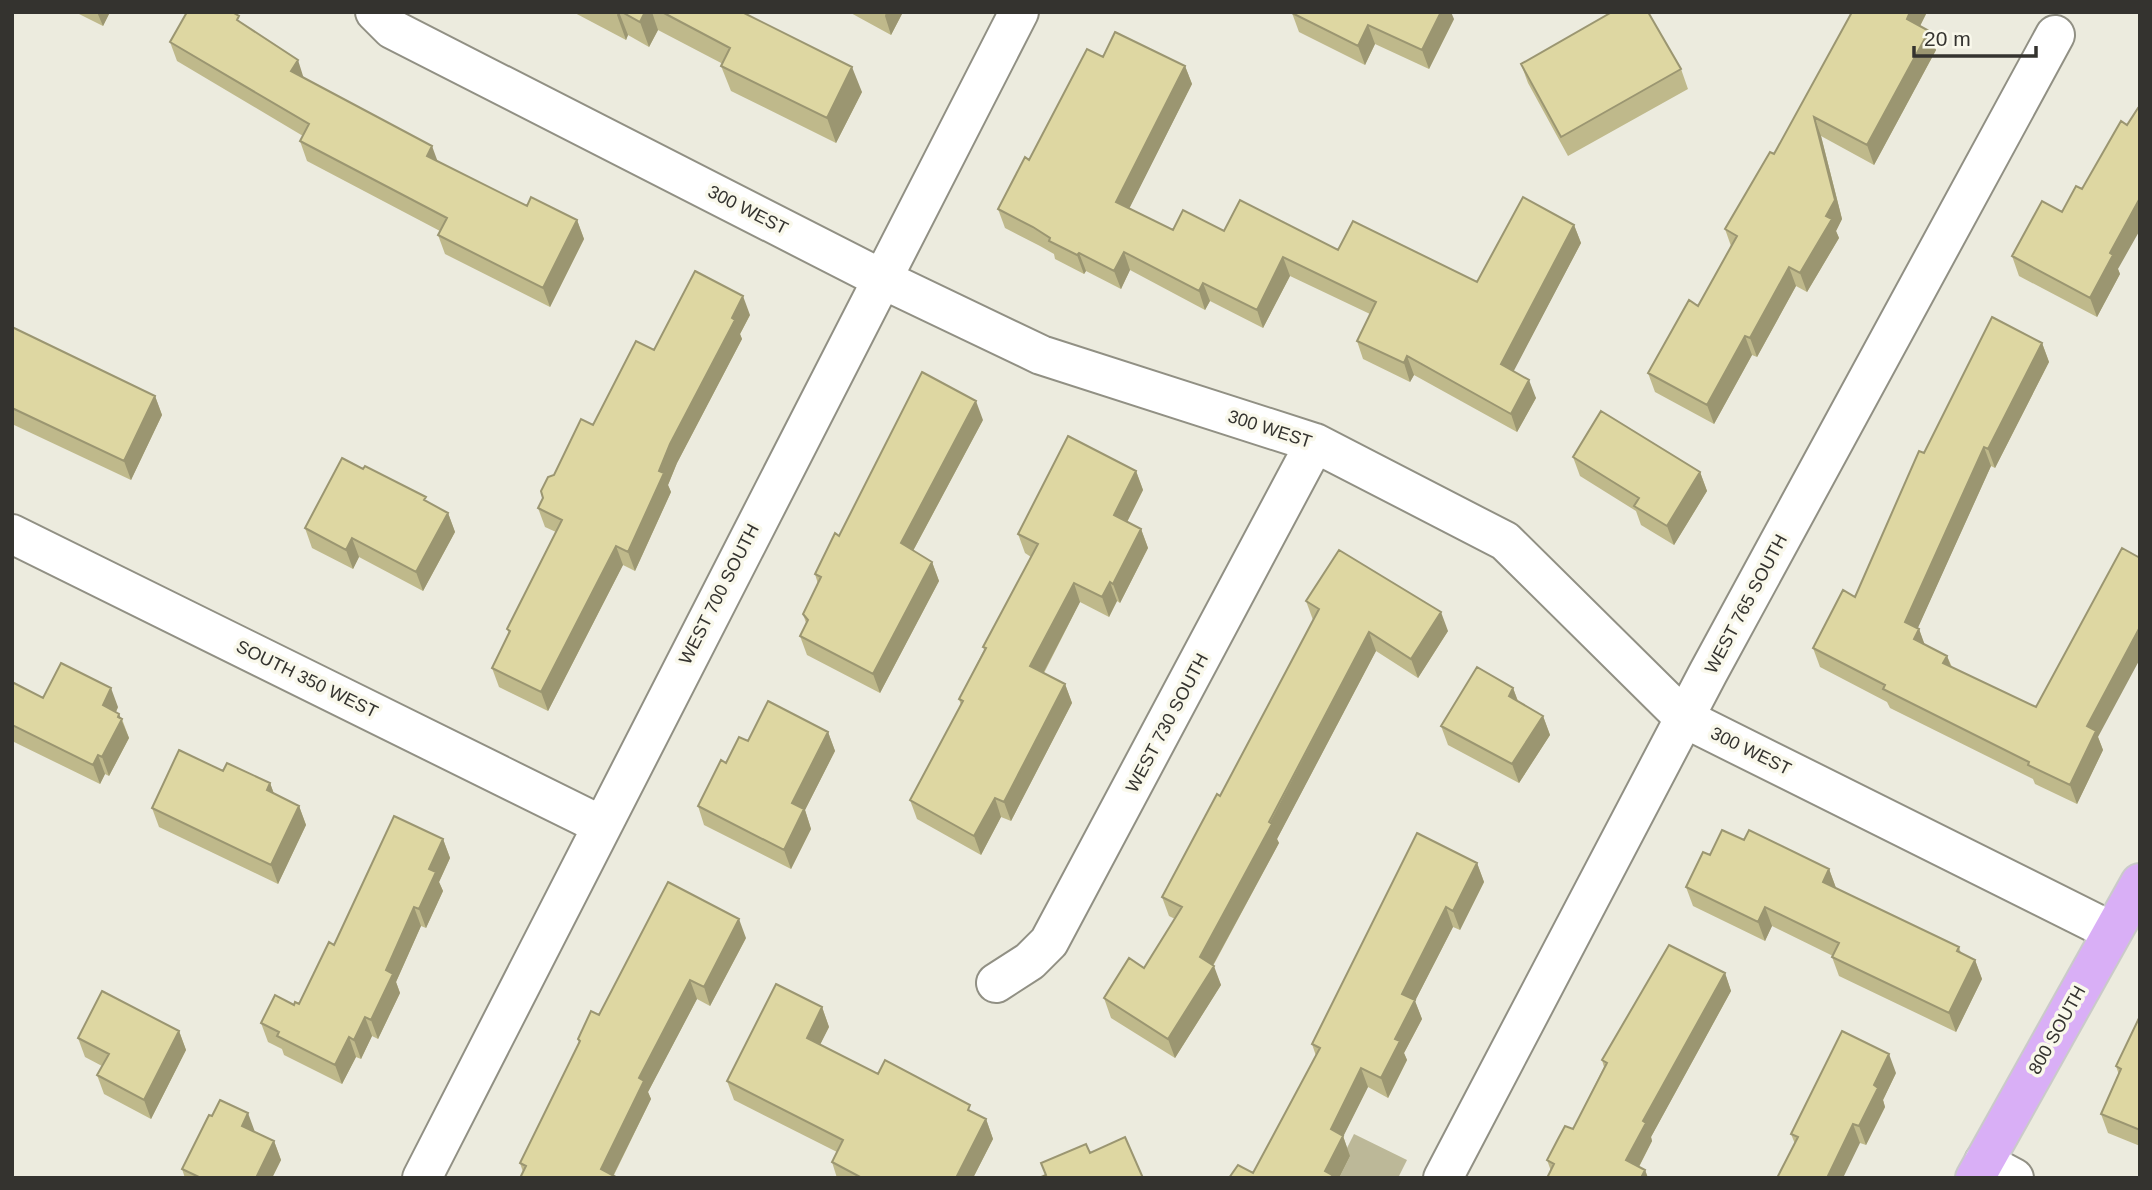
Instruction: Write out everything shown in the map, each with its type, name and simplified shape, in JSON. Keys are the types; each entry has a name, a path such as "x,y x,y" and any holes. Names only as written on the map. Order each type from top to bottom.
{"main road":[{"name":"800 SOUTH","path":"1991,1173 2111,931 2140,883"}],"street":[{"name":"300 WEST","path":"375,12 393,29 880,278 1041,355 1315,443 1505,541 1684,718 2111,931"},
{"name":"WEST 700 SOUTH","path":"422,1178 1018,12"},
{"name":"WEST 765 SOUTH","path":"1443,1178 1684,718 2055,35"},
{"name":"WEST 730 SOUTH","path":"996,983 1030,961 1049,942 1315,443"},
{"name":"SOUTH 350 WEST","path":"12,534 601,825"}],"shaded area":[{"path":"1354,1134 1407,1160 1398,1178 1339,1178 1350,1156 1345,1152"}],"building":[{"path":"187,12 232,12 239,16 237,20 298,60 291,71 432,146 427,156 527,206 531,197 577,220 543,288 438,235 447,218 300,141 309,124 170,42"},
{"path":"622,12 645,12 640,22"},
{"path":"662,12 742,12 852,67 827,118 721,66 730,48"},
{"path":"1293,12 1441,12 1422,50 1368,25 1358,46"},
{"path":"1612,12 1648,12 1681,69 1561,137 1521,64"},
{"path":"1852,12 1910,12 1907,19 1929,31 1867,145 1814,117 1835,200 1826,216 1832,219 1800,273 1789,267 1750,338 1745,336 1707,405 1648,373 1689,300 1698,306 1737,236 1725,229 1770,152 1774,154"},
{"path":"1115,32 1185,66 1116,202 1173,230 1183,210 1224,231 1240,200 1338,250 1353,221 1477,282 1523,197 1574,225 1501,364 1529,380 1511,414 1407,356 1404,363 1357,341 1376,302 1283,257 1257,310 1203,283 1199,291 1124,252 1114,271 1049,241 1050,238 1033,227 998,209 1025,157 1029,160 1087,49 1103,57"},
{"path":"2138,108 2140,198 2110,253 2113,255 2090,298 2012,256 2042,201 2062,212 2076,186 2082,189 2121,121 2127,125"},
{"path":"695,271 743,296 732,318 735,320 670,444 659,471 664,473 628,552 616,546 541,692 492,668 510,631 507,629 562,520 538,508 543,498 541,491 548,477 554,475 581,419 593,425 636,341 654,350"},
{"path":"1992,317 2042,343 1988,449 1984,447 1905,622 1919,629 1914,639 1947,656 1943,663 2036,707 2122,548 2140,558 2140,627 2087,726 2096,731 2070,785 1883,689 1885,685 1813,648 1843,590 1855,597 1919,451 1924,453"},
{"path":"12,327 155,396 124,461 12,408"},
{"path":"922,372 976,401 901,543 932,562 873,674 800,636 808,620 803,614 821,577 815,574 835,533 839,536"},
{"path":"1601,411 1700,472 1667,526 1634,506 1639,498 1573,457"},
{"path":"1068,436 1136,471 1114,515 1141,529 1113,584 1110,582 1102,597 1074,583 1030,666 1065,684 1004,802 995,798 974,836 910,800 963,701 959,699 986,648 983,647 1038,544 1018,534"},
{"path":"342,458 363,469 365,466 426,497 424,500 448,513 416,572 352,538 346,550 305,528"},
{"path":"1339,550 1441,612 1411,659 1369,632 1269,822 1272,824 1200,957 1214,966 1168,1039 1104,998 1129,958 1144,968 1182,907 1162,897 1217,794 1220,796 1319,609 1306,601"},
{"path":"61,663 111,688 103,705 119,714 118,717 122,719 102,757 98,755 93,765 12,725 12,682 43,698"},
{"path":"1477,667 1513,688 1509,696 1543,716 1512,764 1441,726"},
{"path":"768,701 828,732 792,803 804,809 784,850 698,806 721,760 726,763 739,737 748,741"},
{"path":"179,750 223,771 227,763 270,783 267,790 299,806 271,865 152,808"},
{"path":"394,816 443,839 429,869 436,872 419,909 414,907 386,970 393,974 371,1020 365,1017 354,1040 349,1037 335,1065 277,1036 279,1032 261,1023 275,995 294,1005 295,1002 299,1004 329,942 334,945"},
{"path":"1722,830 1744,840 1749,830 1829,869 1823,882 1959,947 1957,951 1975,960 1949,1013 1832,957 1839,943 1765,907 1758,922 1686,887 1703,852 1710,855"},
{"path":"1417,833 1477,863 1453,911 1446,907 1402,994 1415,1000 1395,1039 1400,1041 1381,1078 1361,1068 1331,1129 1343,1136 1325,1171 1332,1175 1331,1178 1229,1178 1238,1165 1253,1173 1320,1048 1312,1044"},
{"path":"668,882 739,919 704,987 690,980 639,1078 644,1081 601,1169 616,1178 520,1178 526,1166 520,1163 580,1041 578,1039 591,1011 599,1015"},
{"path":"1669,945 1725,973 1643,1121 1646,1123 1626,1160 1645,1170 1641,1178 1547,1178 1554,1164 1547,1160 1565,1126 1573,1129 1607,1063 1602,1060"},
{"path":"776,984 822,1007 807,1038 878,1074 885,1060 970,1105 968,1110 986,1119 956,1178 862,1178 832,1162 843,1140 727,1081"},
{"path":"102,991 179,1031 144,1100 97,1075 109,1054 78,1038"},
{"path":"2140,1016 2140,1130 2101,1114 2121,1069 2116,1066"},
{"path":"1842,1031 1889,1054 1874,1085 1878,1088 1859,1126 1853,1124 1827,1178 1777,1178 1798,1137 1791,1134"},
{"path":"220,1100 248,1113 242,1126 274,1141 256,1178 201,1178 182,1169 209,1115 212,1116"},
{"path":"1125,1137 1143,1178 1039,1178 1046,1175 1041,1163 1086,1144 1090,1153"}]}
